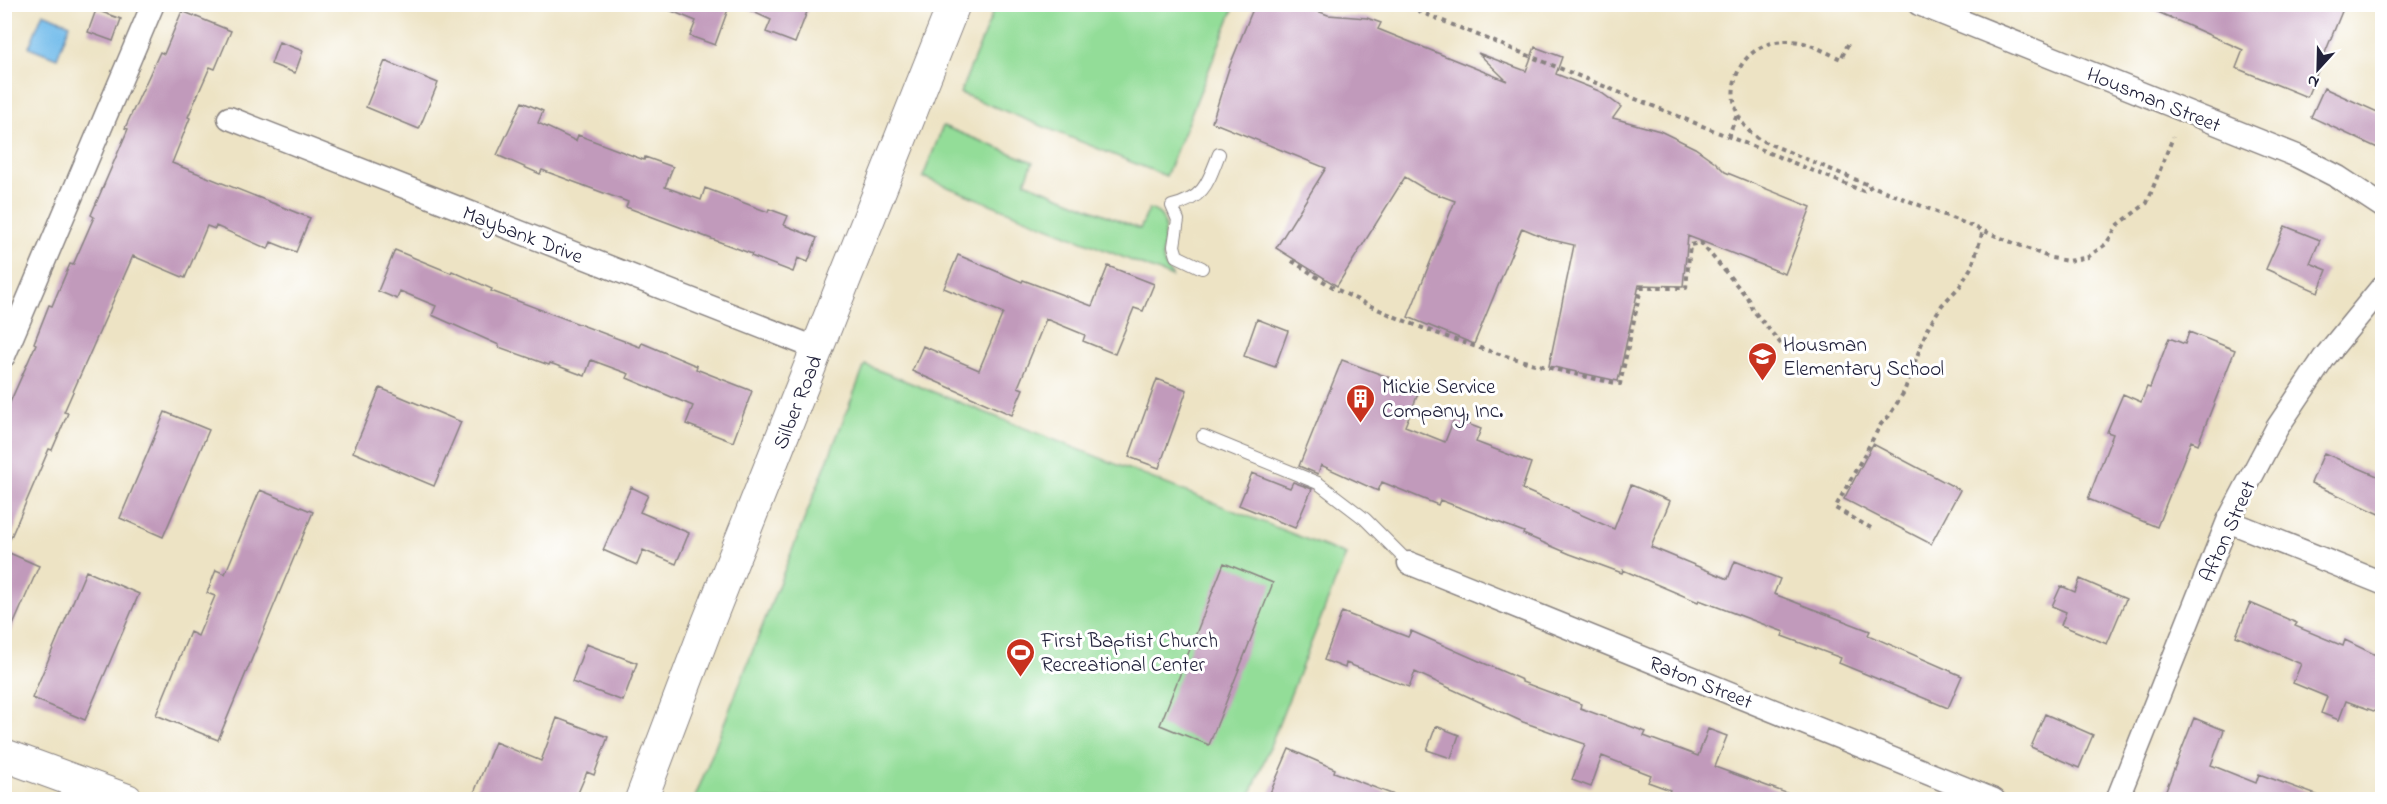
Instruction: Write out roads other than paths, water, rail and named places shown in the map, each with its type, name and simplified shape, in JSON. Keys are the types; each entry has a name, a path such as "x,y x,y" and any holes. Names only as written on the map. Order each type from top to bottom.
{"street":[{"path":"4,356 153,4"},
{"name":"Silber Road","path":"641,800 708,623 954,4"},
{"name":"Housman Street","path":"1919,4 2297,156 2338,177 2382,206"},
{"name":"Maybank Drive","path":"229,118 818,349"},
{"name":"Afton Street","path":"2117,800 2228,521 2277,428 2324,358 2382,287"},
{"path":"2228,521 2382,583"},
{"name":"Raton Street","path":"1408,563 1994,800"},
{"path":"4,755 80,786 117,798"}],"lane":[{"path":"1202,268 1177,256 1174,246 1178,220 1172,206 1198,196 1208,184 1219,153"},
{"path":"1203,436 1318,483 1365,519 1408,563"}],"water":[{"path":"43,13 70,24 57,58 29,47"}],"place":[{"name":"Housman Elementary School","path":"1762,382"},
{"name":"Mickie Service Company, Inc.","path":"1361,424"},
{"name":"First Baptist Church Recreational Center","path":"1020,678"}]}
